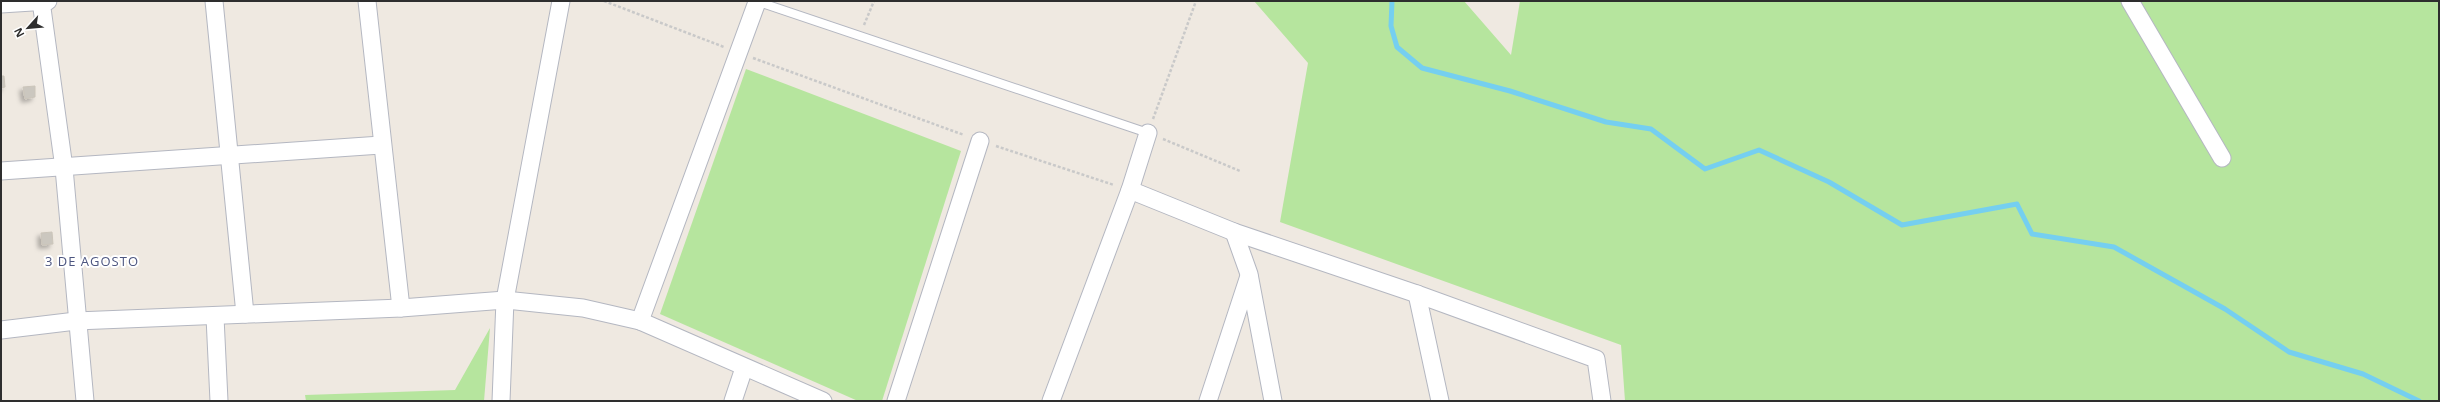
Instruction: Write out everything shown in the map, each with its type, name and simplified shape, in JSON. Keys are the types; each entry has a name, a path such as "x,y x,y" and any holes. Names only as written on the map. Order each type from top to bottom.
{"street":[{"path":"41,1 64,168 76,321 85,401"},
{"path":"1,4 48,1"},
{"path":"214,1 228,156 245,314"},
{"path":"367,1 381,145 401,308"},
{"path":"501,401 505,300 561,1"},
{"path":"640,321 756,1"},
{"path":"2130,1 2222,158"},
{"path":"1051,401 1130,190 1148,134"},
{"path":"896,401 980,141"},
{"path":"1,171 64,168 381,145"},
{"path":"1130,190 1234,232 1417,294 1596,359 1602,401"},
{"path":"1234,232 1249,274 1273,401"},
{"path":"1208,401 1249,274"},
{"path":"1417,294 1440,401"},
{"path":"1,330 76,321 215,317 245,314 401,308 505,300 583,308 640,321 744,368 823,401"},
{"path":"215,317 219,401"},
{"path":"734,401 744,368"}],"lane":[{"path":"756,1 859,38 1148,134"}],"path":[{"path":"604,1 980,141 1130,190"},
{"path":"859,38 874,1"},
{"path":"1196,1 1148,134 1240,171"}],"green space":[{"path":"1254,1 1464,1 1511,55 1520,1 2439,1 2439,401 1625,401 1621,345 1280,222 1308,63"},
{"path":"746,69 961,151 882,401 858,401 660,314"},
{"path":"490,328 484,401 306,401 305,395 455,390"}],"building":[{"path":"1,76 4,76 5,87 1,88"},
{"path":"35,86 35,97 25,99 23,87"},
{"path":"52,232 53,244 42,245 41,233"}],"waterway":[{"path":"1392,1 1391,26 1397,47 1422,68 1510,91 1606,122 1651,129 1705,169 1759,150 1829,182 1902,225 2017,204 2032,234 2114,247 2225,309 2289,352 2363,374 2419,401"}],"district":[{"name":"3 DE AGOSTO","path":"92,261"}]}
